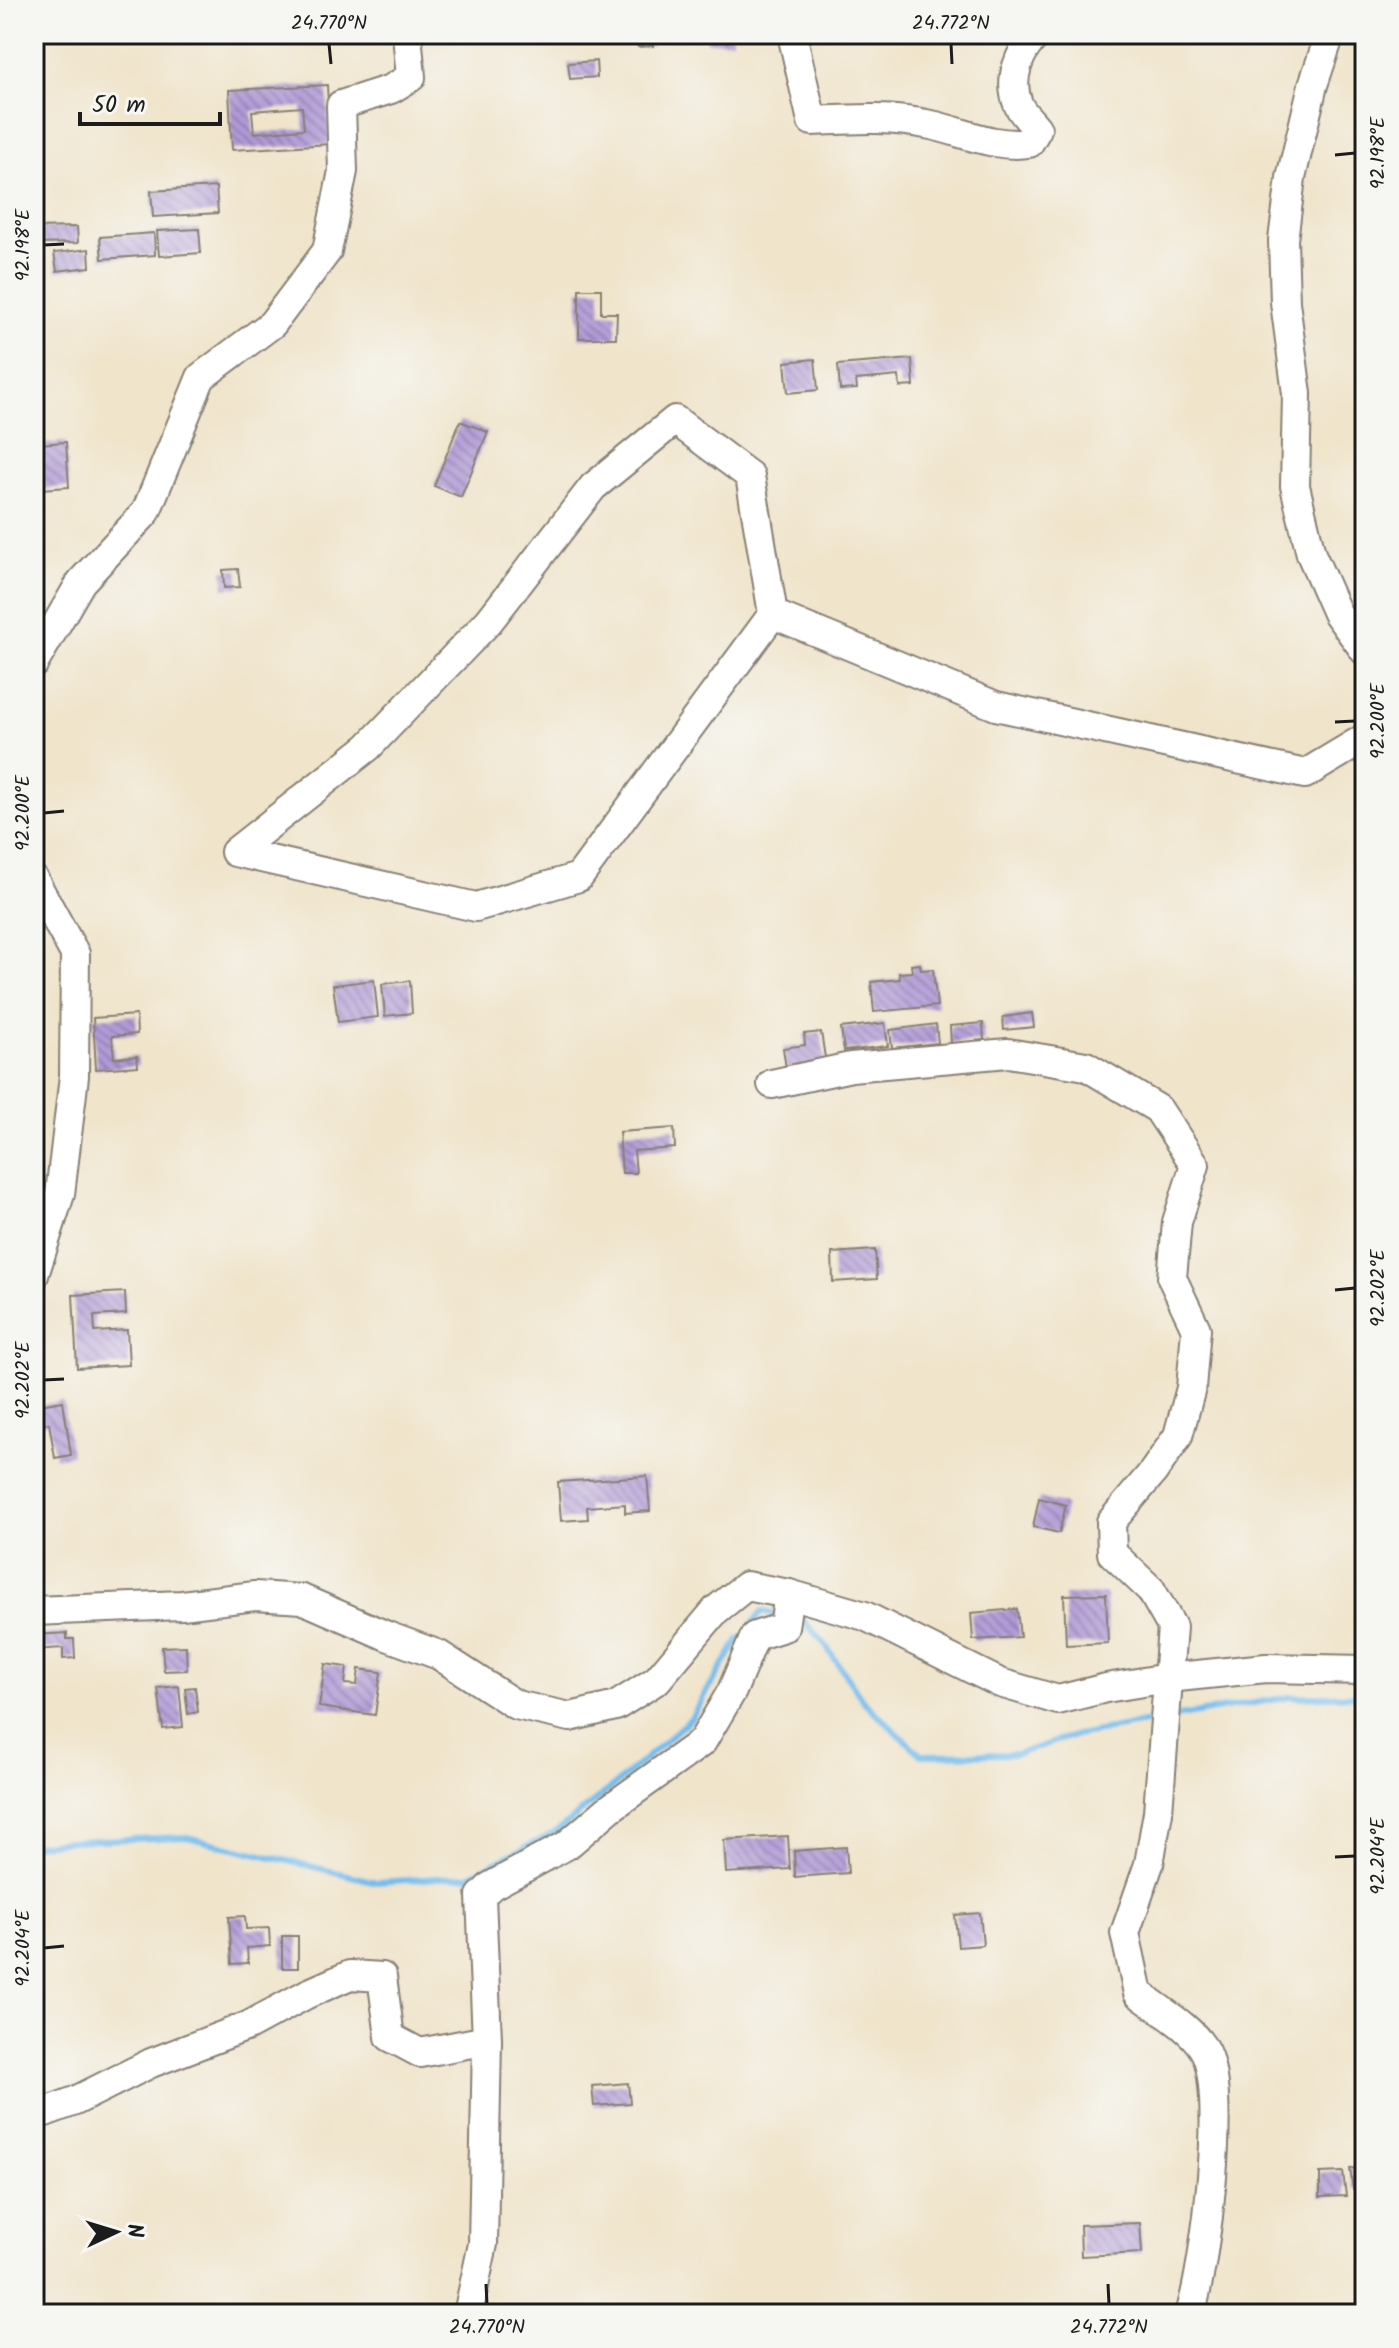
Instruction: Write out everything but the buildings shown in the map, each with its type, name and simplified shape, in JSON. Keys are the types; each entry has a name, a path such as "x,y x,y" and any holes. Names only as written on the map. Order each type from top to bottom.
{"street":[{"path":"34,663 81,582 146,512 201,377 272,324 327,251 343,171 341,105 391,89 411,77 407,34"},
{"path":"792,34 812,121 881,117 931,125 1007,146 1029,143 1037,129 1018,105 1014,75 1026,45 1037,34"},
{"path":"1330,34 1313,85 1291,178 1283,240 1285,302 1297,394 1295,486 1311,554 1337,613 1365,651"},
{"path":"675,420 750,476 773,614 579,877 476,907 235,852 368,747 489,621 593,487 675,420"},
{"path":"773,614 996,706 1275,768 1305,774 1365,738"},
{"path":"34,880 75,954 74,1076 60,1194 34,1275"},
{"path":"772,1084 851,1067 1008,1053 1086,1066 1158,1109 1195,1165 1177,1222 1172,1278 1196,1329 1191,1388 1178,1436 1153,1472 1111,1522 1112,1553 1151,1590 1172,1627 1158,1812 1149,1864 1125,1933 1138,1993 1184,2028 1204,2050 1212,2080 1210,2210 1190,2314"},
{"path":"34,1611 182,1605 255,1596 302,1599 439,1655 516,1705 570,1717 616,1706 657,1680 716,1610 746,1586 789,1594 865,1616 1000,1683 1058,1700 1106,1688 1167,1690 1266,1668 1365,1670"},
{"path":"468,2314 483,2244 487,2040 481,1896 491,1886 567,1845 609,1809 702,1742 732,1691 755,1636 784,1627 789,1594"},
{"path":"34,2116 75,2101 151,2063 248,2026 350,1975 382,1977 390,2037 420,2053 487,2040"}],"waterway":[{"path":"750,1627 762,1611 779,1615"},
{"path":"794,1618 803,1620 824,1643 864,1702 921,1755 1016,1754 1076,1735 1156,1721"},
{"path":"34,1845 187,1837 377,1882 469,1876 556,1832 621,1780 691,1718 740,1638"},
{"path":"1174,1717 1289,1697 1365,1695"}]}
